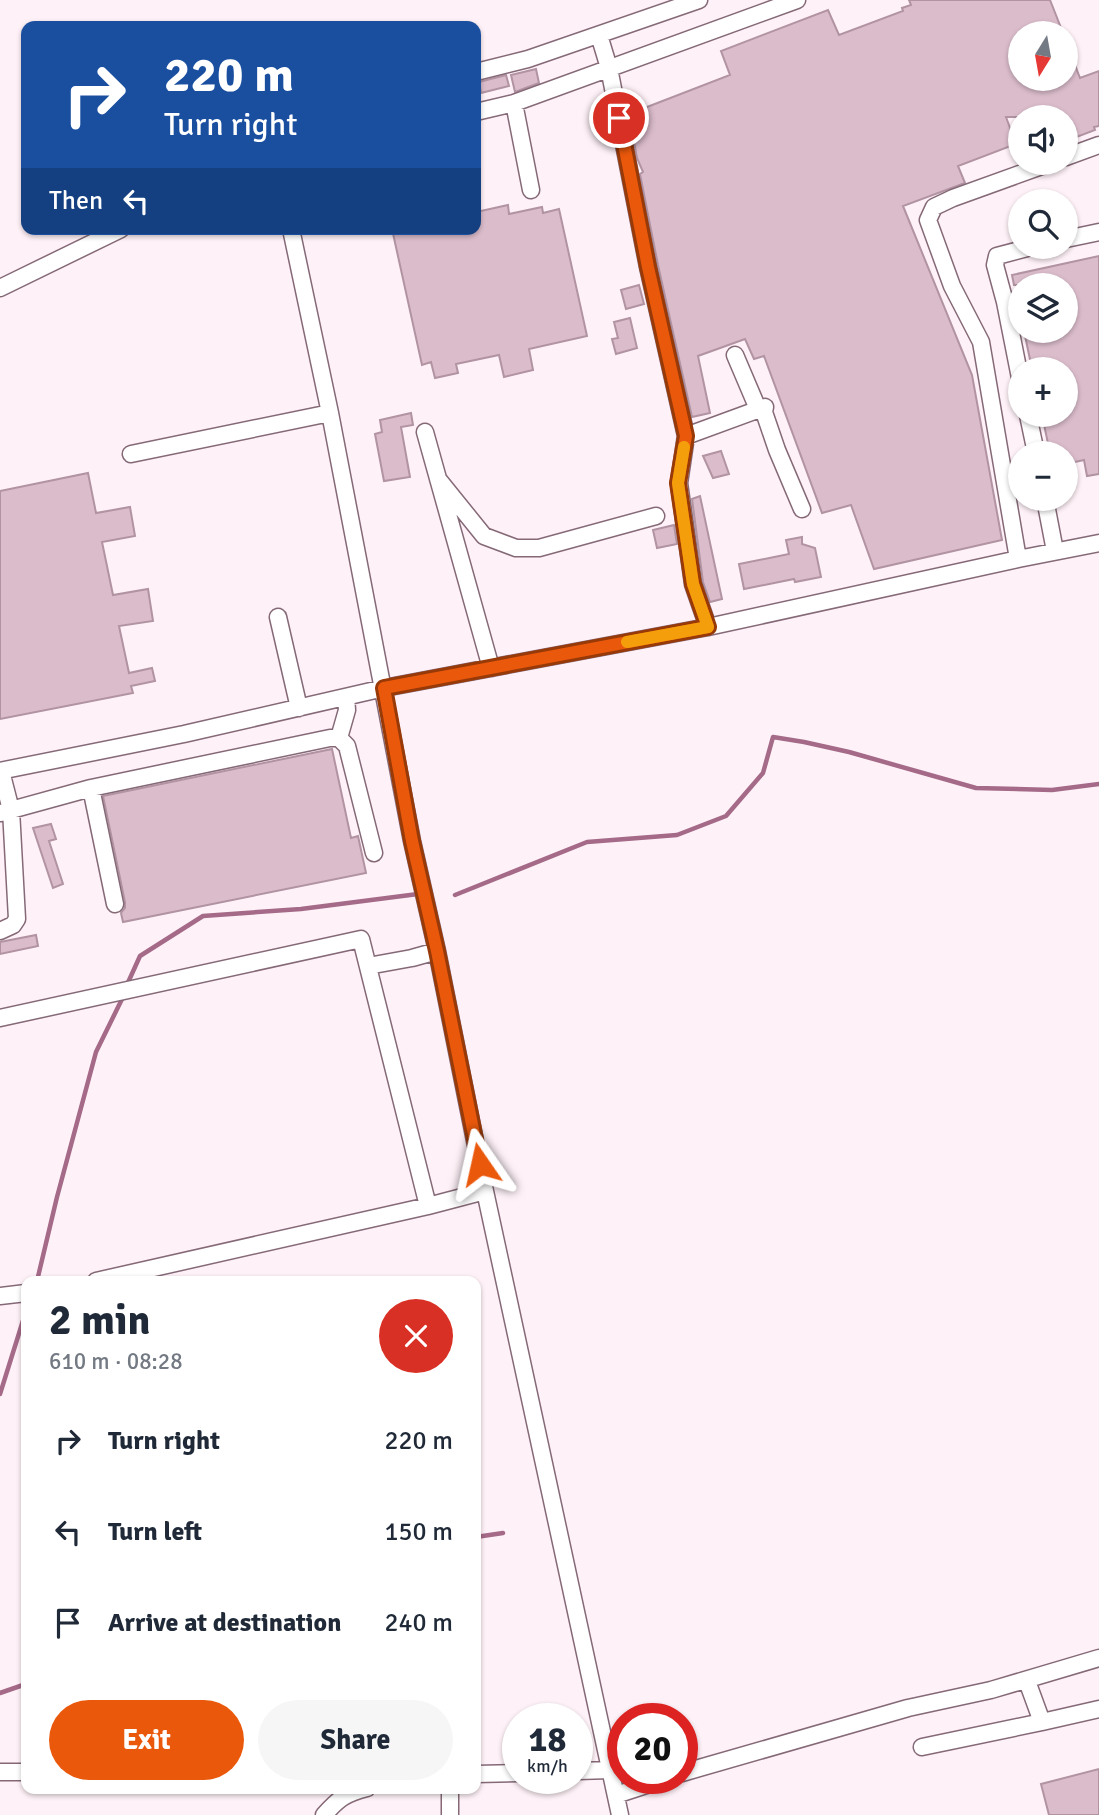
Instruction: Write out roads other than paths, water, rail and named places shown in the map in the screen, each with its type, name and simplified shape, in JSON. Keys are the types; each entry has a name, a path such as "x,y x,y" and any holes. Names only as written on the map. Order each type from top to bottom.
{"street":[{"path":"481,71 528,59 699,0"},
{"path":"481,111 514,103 797,0"},
{"path":"599,35 609,68 686,436 678,483 693,584 708,627"},
{"path":"514,103 531,190"},
{"path":"1078,153 1099,145"},
{"path":"1017,175 934,207 928,220 952,286 981,342 1018,559"},
{"path":"1078,236 1099,232"},
{"path":"0,288 109,235"},
{"path":"292,235 330,413 412,841 607,1756"},
{"path":"1008,253 997,256 995,265 1016,357"},
{"path":"735,355 758,409"},
{"path":"686,436 765,407 764,412 777,450 802,509"},
{"path":"131,454 330,413"},
{"path":"425,432 491,668"},
{"path":"438,479 484,536 516,548 539,548 656,516"},
{"path":"1047,511 1055,551"},
{"path":"0,931 13,925 17,919 1,771 184,734 384,688 708,627 1099,543"},
{"path":"278,617 299,708"},
{"path":"339,738 346,710 346,697"},
{"path":"5,811 91,788 339,738 347,746 374,853"},
{"path":"91,788 115,904"},
{"path":"0,1018 361,939 428,1206"},
{"path":"368,967 437,951"},
{"path":"118,1276 485,1191"},
{"path":"0,1296 21,1294"},
{"path":"698,1768 908,1708 1027,1681 1099,1658"},
{"path":"1027,1681 1042,1722"},
{"path":"922,1747 1099,1709"},
{"path":"0,1772 21,1772"},
{"path":"481,1774 502,1773"},
{"path":"324,1815 348,1794"},
{"path":"450,1794 450,1815"},
{"path":"619,1794 616,1795 621,1815"}],"waterway":[{"path":"455,895 587,842 677,835 726,816 763,773 773,737 849,752 976,788 1052,790 1099,784"},
{"path":"126,987 140,956 203,916 301,909 418,894"},
{"path":"38,1276 96,1052 124,995"},
{"path":"0,1394 21,1327"},
{"path":"481,1536 503,1533"},
{"path":"0,1693 21,1686"}]}
